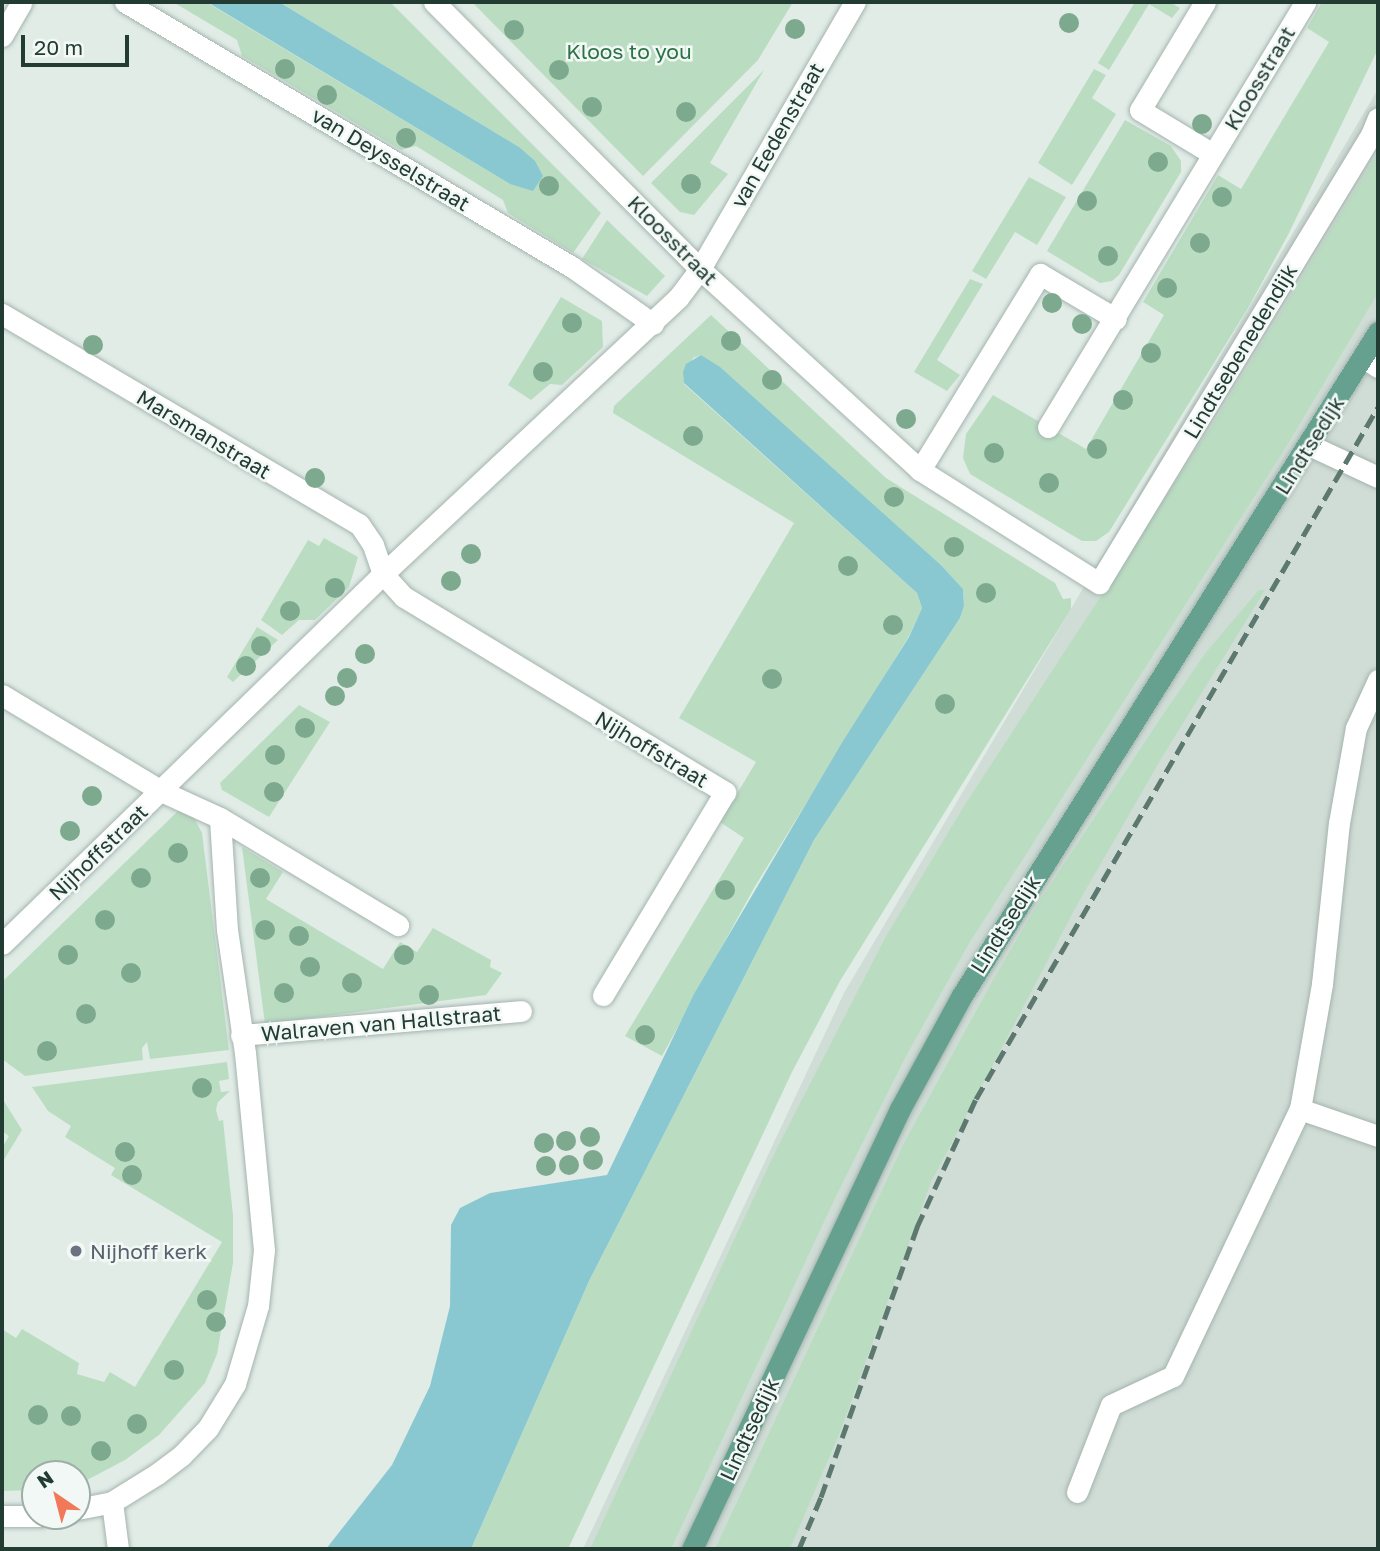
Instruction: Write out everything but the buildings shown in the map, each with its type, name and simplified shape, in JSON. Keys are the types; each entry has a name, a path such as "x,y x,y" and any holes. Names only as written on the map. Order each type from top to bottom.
{"main road":[{"name":"Lindtsedijk","path":"692,1549 900,1110 961,997 1309,445 1371,362 1378,331"}],"street":[{"path":"2,36 22,2"},
{"name":"van Deysselstraat","path":"125,2 572,267 653,324"},
{"name":"Kloosstraat","path":"434,2 699,269 920,470 1099,583"},
{"name":"van Eedenstraat","path":"699,269 855,2"},
{"name":"Kloosstraat","path":"1205,2 1140,110 1213,154"},
{"name":"Kloosstraat","path":"1048,427 1116,319 1305,2"},
{"name":"Lindtsebenedendijk","path":"1099,583 1371,135 1378,118"},
{"name":"Nijhoffstraat","path":"2,944 383,575 653,324 678,298 699,269"},
{"path":"920,470 1040,274 1116,319"},
{"name":"Marsmanstraat","path":"2,314 359,524 373,545 383,575"},
{"path":"1309,445 1378,477"},
{"name":"Nijhoffstraat","path":"383,575 404,597 433,618 725,792 603,995"},
{"path":"1077,1492 1111,1405 1173,1377 1300,1109 1322,984 1339,823 1356,728 1378,680"},
{"path":"2,695 161,791"},
{"name":"Nijhoffstraat","path":"161,791 220,818 398,925"},
{"name":"Walraven van Hallstraat","path":"91,1506 112,1502 182,1455 208,1428 235,1384 250,1341 258,1306 264,1250 228,930 220,818"},
{"name":"Walraven van Hallstraat","path":"241,1035 522,1011"},
{"path":"1300,1109 1378,1136"},
{"path":"112,1502 118,1549"},
{"path":"2,1516 21,1516"}],"shaded area":[{"path":"1378,89 1378,1549 583,1549 844,993"}],"green space":[{"path":"173,2 206,2 510,184 519,147 279,2 390,2 601,213 573,253 508,213 503,200 416,146 401,150 242,56 237,40"},
{"name":"Kloos to you","path":"472,2 793,2 758,60 643,176"},
{"path":"1135,2 1170,2 1180,8 1172,18 1149,4 1109,70 1098,63"},
{"path":"1322,2 1378,2 1378,49 1288,235 1248,308 1109,532 1096,541 1082,541 970,474 963,458 966,434 993,395 1086,449 1164,315 1143,302 1218,175 1241,189 1329,42 1307,28"},
{"path":"1094,69 1106,75 1092,98 1116,114 1072,185 1038,163"},
{"path":"764,70 710,163 728,174 694,215 680,212 651,183"},
{"path":"1125,120 1171,146 1181,161 1181,172 1119,275 1112,281 1100,283 1047,251"},
{"path":"1378,152 1378,293 1283,452 968,945 905,1058 837,1194 671,1549 590,1549 776,1150 885,938 964,806 1213,424"},
{"path":"1029,177 1066,197 1037,245 1015,232 986,279 972,271"},
{"path":"607,220 665,276 647,296 582,259"},
{"path":"970,279 983,284 937,360 960,375 947,391 914,372"},
{"path":"561,297 602,321 603,347 562,385 550,384 531,400 508,385"},
{"path":"711,315 886,478 1055,583 1063,599 1071,598 1071,609 840,981 792,1072 568,1549 471,1549 589,1281 814,840 960,618 964,606 963,589 942,566 701,355 693,358 684,384 917,593 922,608 909,636 754,888 662,1056 625,1036 744,838 720,822 756,762 679,718 794,523 613,413 614,406"},
{"path":"324,538 358,557 349,587 315,620 299,620 282,635 261,620 308,540 319,546"},
{"path":"1259,590 1265,590 1161,759 1077,905 931,1182 840,1432 790,1549 715,1549 904,1143 993,980 1038,903 1164,713 1207,651"},
{"path":"257,627 278,640 233,682 227,677"},
{"path":"299,705 330,722 269,817 222,790 220,783"},
{"path":"179,810 193,816 202,833 229,1050 150,1059 147,1042 142,1048 143,1060 25,1076 2,1059 2,982"},
{"path":"242,847 283,872 266,899 383,969 400,942 417,952 433,928 491,960 490,967 502,973 486,995 265,1024"},
{"path":"227,1062 229,1079 219,1081 221,1092 230,1091 218,1102 216,1110 219,1121 223,1120 233,1215 233,1263 217,1354 205,1383 159,1435 125,1460 91,1478 91,1460 21,1460 21,1490 2,1491 2,1329 16,1338 22,1329 79,1363 77,1374 104,1382 110,1372 135,1387 222,1242 111,1175 115,1168 65,1137 71,1126 48,1111 32,1087"},
{"path":"2,1098 22,1130 2,1163 2,1148 9,1136 2,1131"}],"water":[{"path":"207,2 279,2 519,147 535,161 543,176 533,191 510,184"},
{"path":"701,355 720,367 942,566 963,589 964,606 960,618 814,840 589,1281 471,1549 326,1549 392,1465 430,1386 450,1306 451,1225 460,1208 490,1193 607,1175 694,994 843,741 909,637 922,608 917,593 684,383 683,372 686,364"}],"railway":[{"path":"799,1549 821,1497 917,1227 976,1099 1378,407"}],"place":[{"name":"Nijhoff kerk","path":"76,1251"}]}
